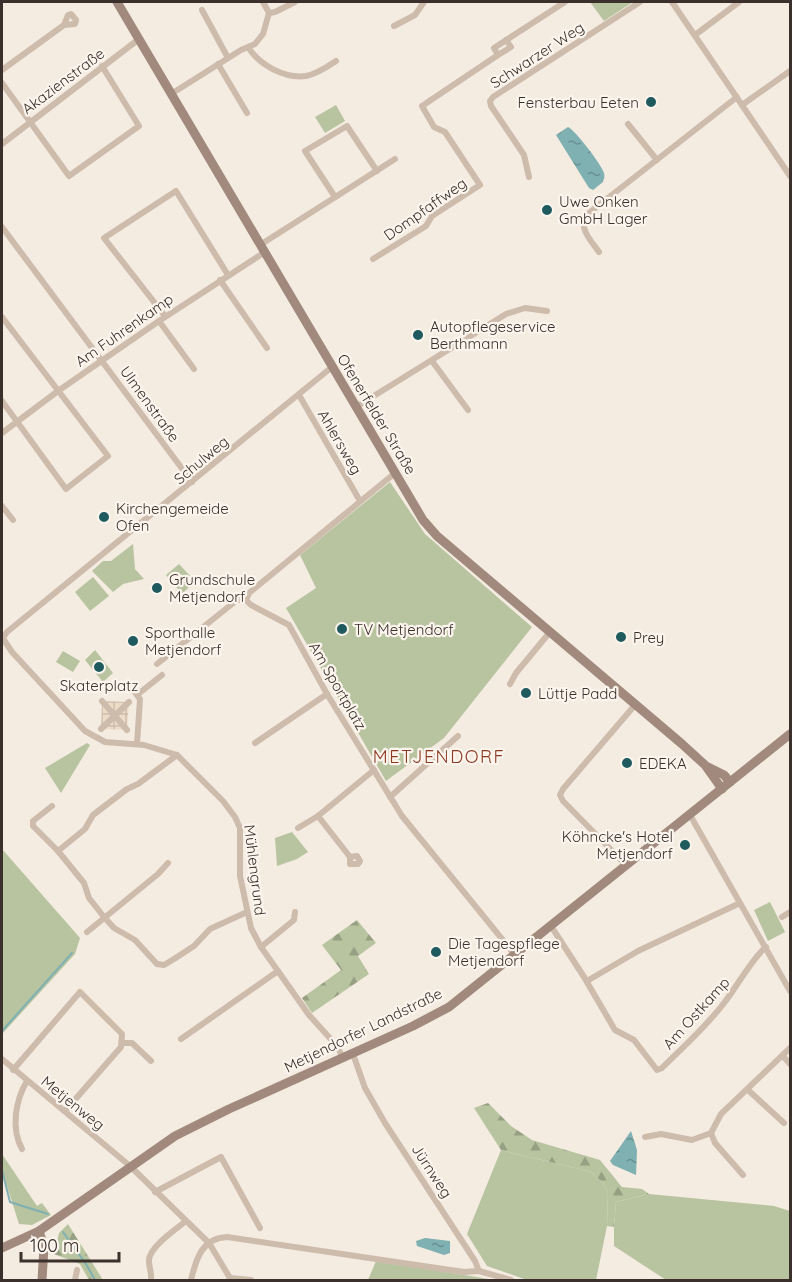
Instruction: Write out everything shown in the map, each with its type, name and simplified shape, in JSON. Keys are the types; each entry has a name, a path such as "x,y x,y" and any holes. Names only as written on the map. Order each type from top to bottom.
{"street":[{"name":"Ofenerfelder Straße","path":"117,2 423,519 437,536 705,765 724,775 730,782"},
{"path":"171,94 260,39 269,14 263,2"},
{"path":"269,14 295,2"},
{"path":"394,26 415,15 424,2"},
{"name":"Dompfaffweg","path":"373,259 426,226 432,216 480,185 445,132 434,127 422,106 511,46 506,40 565,2"},
{"name":"Schwarzer Weg","path":"529,177 524,155 491,106 490,101 640,2"},
{"path":"672,2 790,174"},
{"path":"695,35 739,2"},
{"path":"202,10 228,58"},
{"path":"2,69 64,25"},
{"name":"Akazienstraße","path":"2,144 139,39"},
{"path":"248,47 265,64 281,73 293,76 307,76 336,61"},
{"path":"218,64 247,112"},
{"path":"2,83 69,176 139,126 102,66"},
{"path":"742,105 790,71"},
{"path":"599,252 584,228 585,216 737,97"},
{"path":"628,124 657,160"},
{"path":"335,197 305,151 347,126 377,171"},
{"name":"Am Fuhrenkamp","path":"2,434 102,360 228,275 335,197 395,159"},
{"path":"165,316 104,238 176,191 228,275"},
{"name":"Ulmenstraße","path":"2,226 192,482"},
{"path":"220,280 267,348"},
{"path":"356,407 506,314 525,308 548,311"},
{"path":"2,316 108,456 66,489 2,401"},
{"path":"159,321 194,369"},
{"path":"432,361 468,410"},
{"name":"Schulweg","path":"2,638 54,592 332,367"},
{"name":"Ahlersweg","path":"299,395 360,501"},
{"path":"157,664 237,600 246,600 249,593 395,473"},
{"path":"2,506 13,520"},
{"name":"Am Sportplatz","path":"246,600 251,605 289,625 327,694 402,816 515,955"},
{"path":"510,684 516,673 550,632"},
{"path":"2,638 84,731 105,742 137,744 177,754"},
{"path":"137,744 140,705 135,693 162,675"},
{"path":"255,743 327,694"},
{"path":"102,701 128,730"},
{"path":"100,729 129,702"},
{"path":"627,866 562,801 560,795 635,705"},
{"name":"Metjendorfer Landstraße","path":"2,1248 39,1231 130,1166 197,1124 414,1026 449,1006 790,734"},
{"path":"390,797 459,736"},
{"path":"58,851 85,829 93,815 177,754"},
{"name":"Mühlengrund","path":"177,754 223,801 238,823 240,876 251,928 261,947 324,1033 337,1046 343,1058"},
{"name":"Ofenerfelder Straße","path":"705,765 722,789"},
{"path":"298,828 318,816 374,770"},
{"path":"52,806 33,821 33,826 58,851 84,883 89,898 104,917 114,928 135,940 157,964 164,965 194,946 210,929 246,912"},
{"path":"690,815 790,989"},
{"path":"318,816 350,857"},
{"path":"87,932 158,874 168,863"},
{"path":"588,981 638,951 741,903"},
{"path":"261,947 294,920 295,912"},
{"path":"782,917 790,912"},
{"name":"Am Ostkamp","path":"551,926 588,981 615,1030 634,1040 657,1070 662,1068 713,1017 741,981 757,955 766,947"},
{"path":"181,1039 278,971"},
{"path":"13,1070 80,992 122,1034 122,1043 121,1047 65,1111"},
{"path":"122,1043 132,1043 151,1061"},
{"path":"645,1137 661,1134 692,1140 711,1133 721,1114 790,1048"},
{"name":"Jürnweg","path":"353,1054 365,1088 385,1123 475,1261 479,1271"},
{"path":"783,1056 790,1064"},
{"name":"Metjenweg","path":"2,1059 130,1166 209,1243 230,1279"},
{"path":"22,1149 17,1140 15,1121 22,1090 27,1081"},
{"path":"748,1090 784,1123"},
{"path":"711,1133 715,1143 743,1175"},
{"path":"155,1192 221,1157 260,1228"},
{"path":"151,1281 152,1272 148,1259 152,1250 186,1221"},
{"path":"39,1231 44,1247 42,1281"},
{"path":"191,1281 197,1256 217,1237 227,1237 464,1272 479,1271 511,1281"},
{"path":"75,1281 77,1270"},
{"path":"230,1279 251,1281"}],"green space":[{"path":"590,2 633,2 604,21"},
{"path":"336,105 345,121 325,133 315,117"},
{"path":"390,482 425,534 532,627 444,738 386,781 286,608 316,588 300,555"},
{"path":"133,544 135,569 144,579 123,584 113,592 92,571 103,561 111,561"},
{"path":"179,564 195,581 182,594 166,575"},
{"path":"93,577 109,596 90,611 75,592"},
{"name":"Skaterplatz","path":"95,650 113,673 103,682 85,660"},
{"path":"63,651 80,661 73,672 56,662"},
{"path":"87,743 90,745 61,793 45,768"},
{"path":"292,832 308,852 297,859 277,866 275,838"},
{"path":"2,849 80,938 75,954 2,1034"},
{"path":"770,902 785,932 768,941 754,910"},
{"path":"357,920 376,943 358,956 369,974 312,1013 302,998 341,970 322,945"},
{"path":"488,1103 511,1126 532,1140 600,1160 622,1187 642,1189 649,1194 616,1202 614,1227 607,1226 608,1193 603,1183 591,1172 501,1150 474,1108"},
{"path":"501,1150 591,1172 603,1183 608,1193 607,1226 596,1280 527,1280 487,1266 467,1234"},
{"path":"2,1154 37,1206 42,1203 51,1215 32,1225 19,1224 2,1170"},
{"path":"649,1194 774,1206 790,1211 790,1280 666,1280 614,1246 616,1202"},
{"path":"68,1224 103,1280 89,1280 80,1264 54,1254 59,1233"},
{"path":"376,1261 477,1277 493,1280 368,1280"}],"shaded area":[{"path":"102,701 129,702 127,730 101,729"}],"water":[{"path":"568,127 588,148 604,173 603,182 593,190 589,188 556,135"},
{"path":"631,1131 637,1150 636,1175 613,1165 610,1161"},
{"path":"425,1238 450,1241 450,1253 444,1255 417,1246 416,1241"}],"waterway":[{"path":"2,1031 72,953"},
{"path":"2,1170 10,1202 48,1214"},
{"path":"63,1232 95,1280"}],"place":[{"name":"Fensterbau Eeten","path":"651,102"},
{"name":"Uwe Onken GmbH Lager","path":"547,210"},
{"name":"Autopflegeservice Berthmann","path":"418,335"},
{"name":"Kirchengemeide Ofen","path":"104,517"},
{"name":"Grundschule Metjendorf","path":"157,588"},
{"name":"TV Metjendorf","path":"342,629"},
{"name":"Prey","path":"621,637"},
{"name":"Sporthalle Metjendorf","path":"133,641"},
{"name":"Skaterplatz","path":"99,667"},
{"name":"Lüttje Padd","path":"526,693"},
{"name":"EDEKA","path":"627,763"},
{"name":"Köhncke's Hotel Metjendorf","path":"685,845"},
{"name":"Die Tagespflege Metjendorf","path":"436,952"}],"district":[{"name":"METJENDORF","path":"439,756"}]}
